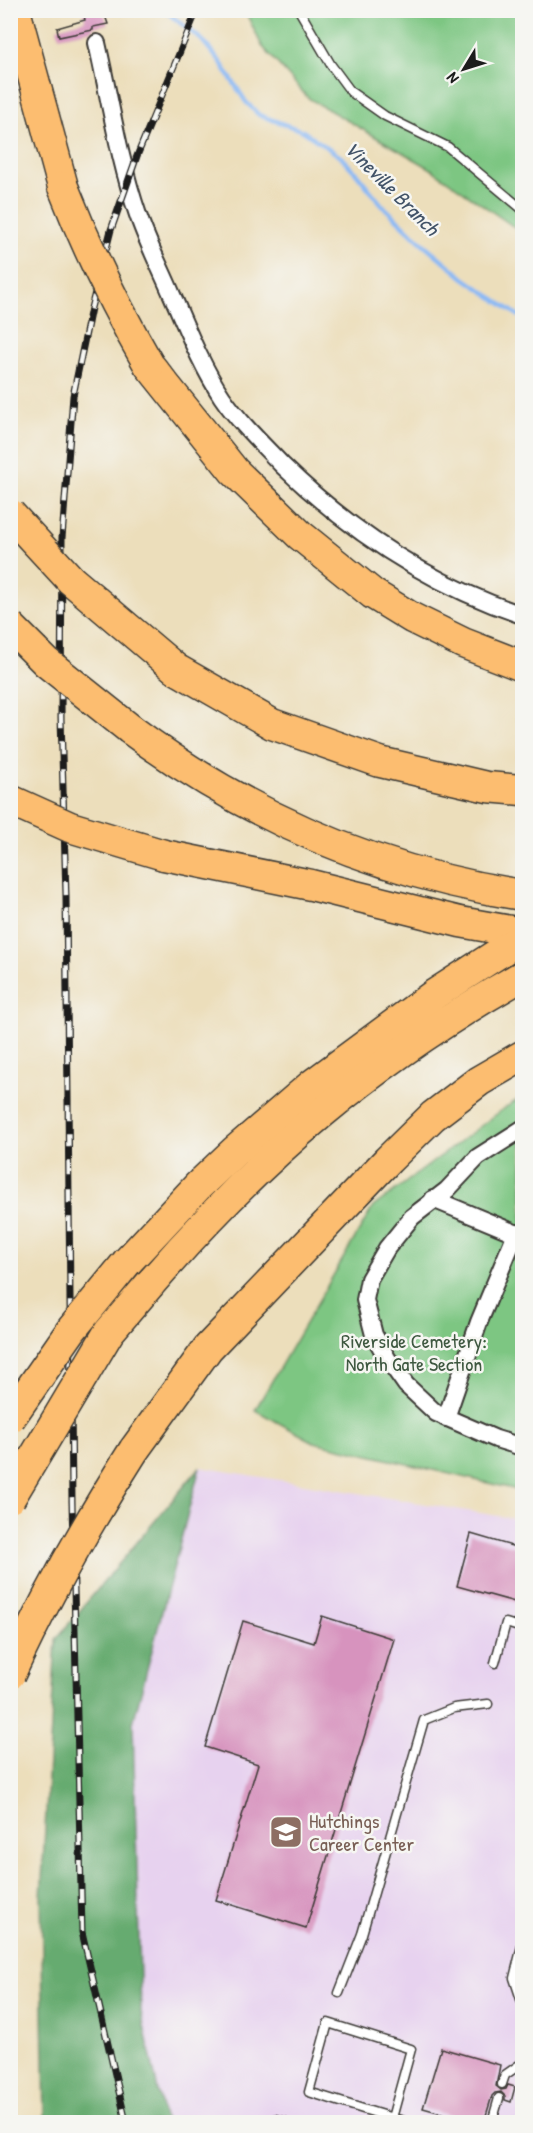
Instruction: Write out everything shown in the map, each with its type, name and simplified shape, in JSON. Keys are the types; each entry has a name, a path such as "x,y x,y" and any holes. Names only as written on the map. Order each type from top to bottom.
{"highway":[{"path":"15,12 63,187 109,294 148,365 234,471 300,535 354,579 373,594 412,618 463,643 522,666"},
{"path":"10,514 71,580 176,669 272,724 380,762 487,787 522,790"},
{"path":"10,626 46,662 130,729 202,779 262,813 297,830 392,866 451,882 522,895"},
{"path":"10,800 70,826 164,855 311,885 460,922 522,933"},
{"path":"10,1418 72,1329 127,1262 198,1186 250,1137 305,1090 435,994 522,938"},
{"path":"10,1498 109,1332 223,1202 302,1128 386,1062 467,1008 522,976"},
{"path":"10,1674 57,1579 107,1492 134,1450 208,1348 433,1116 479,1081 522,1056"}],"street":[{"path":"97,43 121,157 138,214 199,355 223,398 263,445 343,520 390,554 418,569 464,593 522,615"},
{"path":"522,1129 478,1157 447,1190 412,1218 387,1248 369,1279 365,1300 374,1335 406,1385 436,1413 522,1447"},
{"path":"433,1199 519,1235 479,1322 446,1418"}],"lane":[{"path":"300,10 331,65 351,92 385,116 448,147 522,209"},
{"path":"495,1663 506,1623 522,1628"},
{"path":"339,1994 362,1934 424,1720 454,1708 488,1704"},
{"path":"522,1946 514,1978 522,2002"},
{"path":"392,2118 411,2049 328,2023 309,2092 392,2118 406,2122"},
{"path":"502,2084 505,2075 522,2063"},
{"path":"492,2122 498,2098"},
{"path":"272,2121 286,2122"}],"shaded area":[{"path":"200,1467 522,1520 522,2122 165,2122 141,2012 133,1723"}],"green space":[{"path":"245,11 522,11 522,235 428,167 308,98 262,46"},
{"name":"Riverside Cemetery: North Gate Section","path":"522,1097 522,1491 314,1442 255,1410 373,1207"},
{"path":"200,1467 133,1723 141,2012 165,2122 45,2122 41,1897 56,1639"}],"building":[{"path":"83,10 103,10 108,24 93,27 93,30 59,37 57,28 85,20"},
{"path":"471,1534 522,1549 522,1604 457,1586"},
{"name":"Hutchings Career Center","path":"322,1616 394,1639 306,1928 216,1900 258,1764 205,1747 243,1621 314,1643"},
{"path":"441,2048 500,2065 496,2086 501,2090 506,2089 508,2085 515,2087 511,2102 505,2100 501,2092 495,2093 484,2122 473,2122 423,2108"}],"waterway":[{"name":"Vineville Branch","path":"164,10 202,40 221,63 246,102 259,115 303,131 341,157 382,205 421,242 464,278 522,318"}],"railway":[{"path":"126,2122 82,1932 72,1502 66,896 61,717 62,538 73,396 91,308 111,230 137,156 197,10"}],"place":[{"name":"Hutchings Career Center","path":"286,1832"}]}
